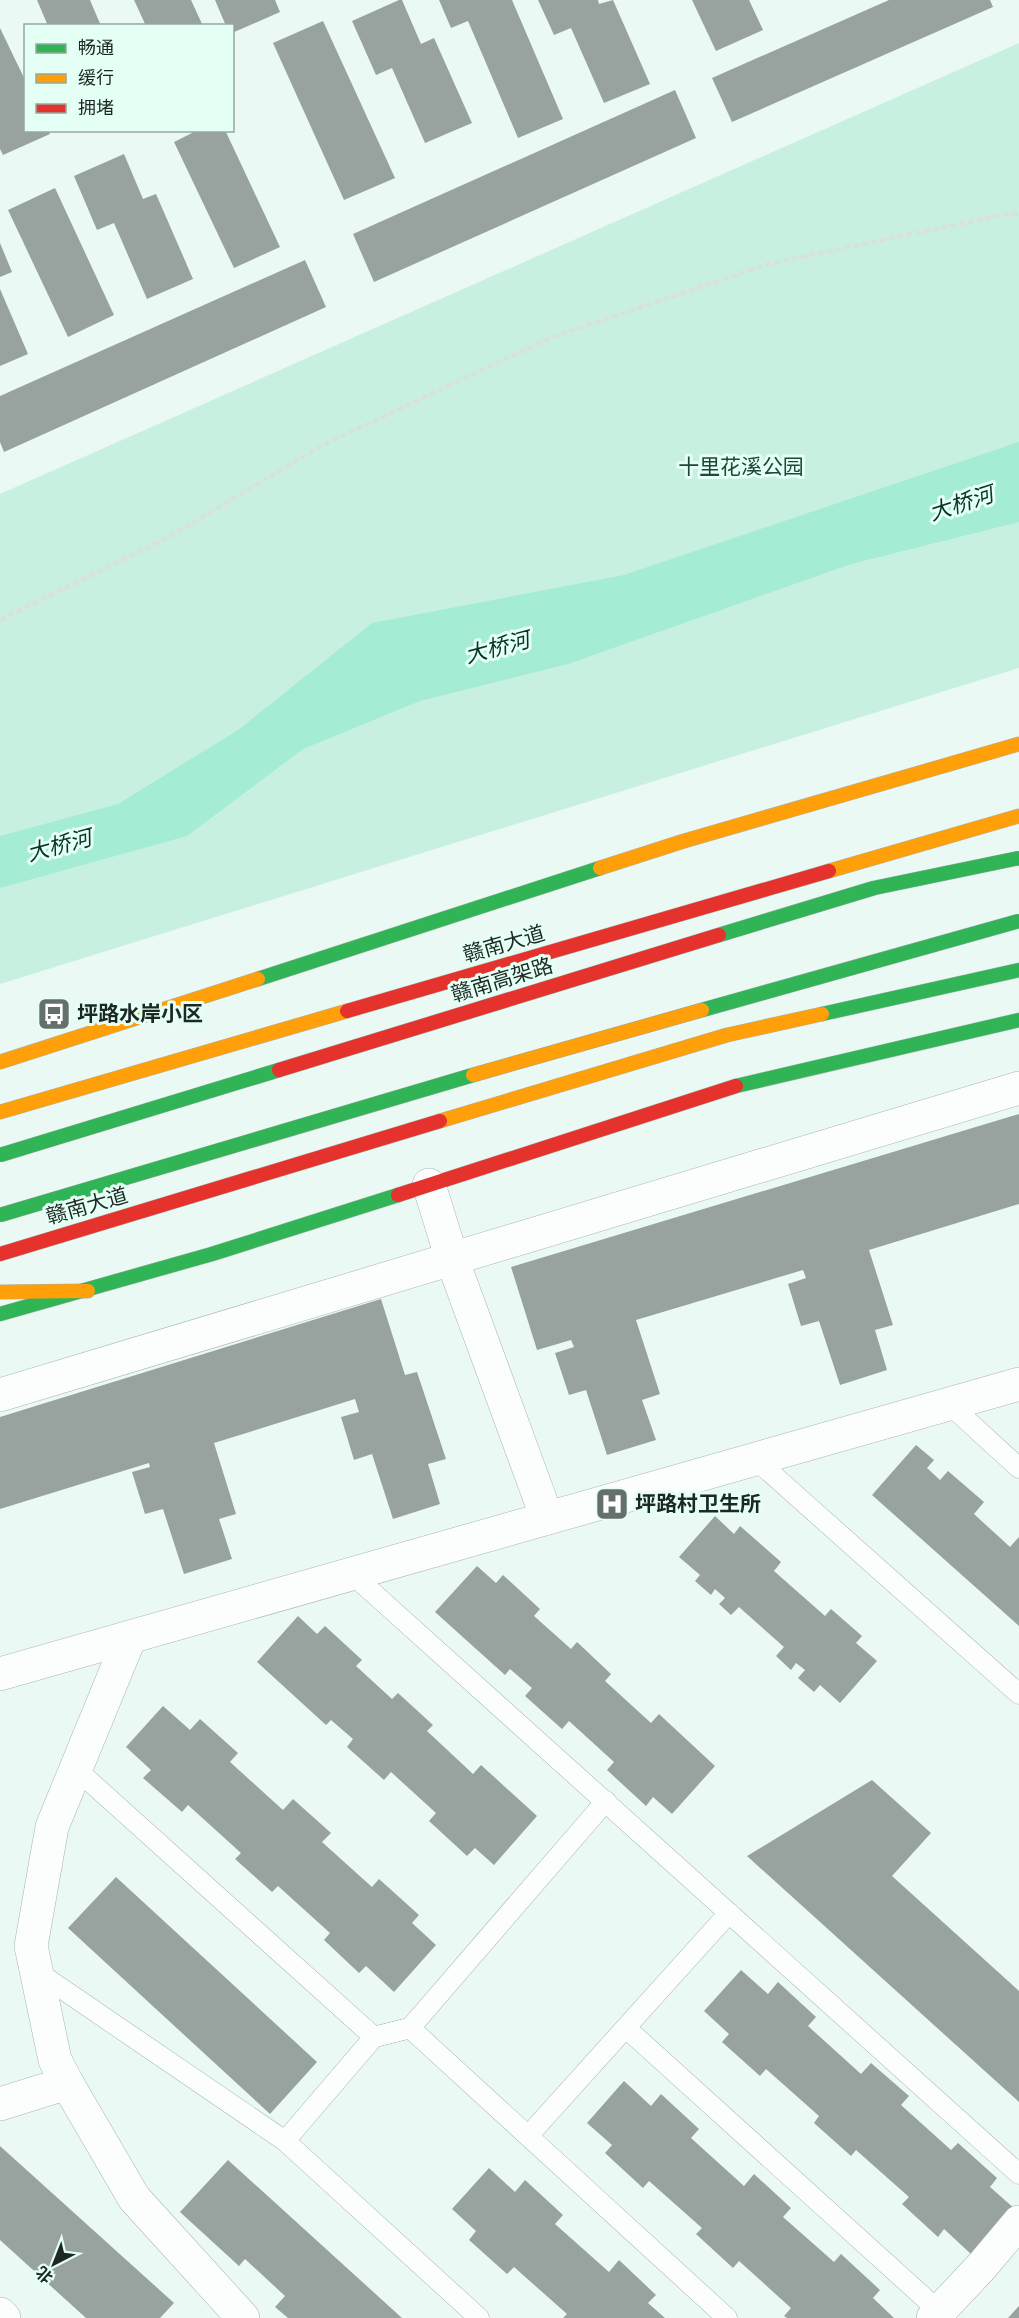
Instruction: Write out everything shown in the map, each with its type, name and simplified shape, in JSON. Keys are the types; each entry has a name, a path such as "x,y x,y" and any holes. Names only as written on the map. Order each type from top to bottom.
{"main road":[{"path":"0,1062 684,841 1019,744"},
{"name":"赣南大道","path":"0,1112 1019,816"},
{"name":"赣南高架路","path":"0,1155 874,888 1019,858"},
{"path":"0,1215 488,1070 1019,921"},
{"name":"赣南大道","path":"0,1254 727,1035 1019,970"},
{"path":"0,1314 88,1291 734,1087 1019,1020"},
{"path":"0,1292 88,1291"}],"street":[{"path":"0,1395 1019,1088"},
{"path":"429,1185 452,1259 547,1518"},
{"path":"0,1674 1019,1384"},
{"path":"130,1637 52,1827 31,1946 55,2060 67,2083 134,2198 243,2318"},
{"path":"0,2104 67,2083"},
{"path":"936,2314 982,2266 1019,2222"},
{"path":"0,2314 4,2318"}],"lane":[{"path":"949,1404 1019,1468"},
{"path":"755,1459 1019,1694"},
{"path":"352,1574 1019,2174"},
{"path":"76,1769 374,2037"},
{"path":"285,2140 374,2037 410,2028 606,1801"},
{"path":"528,2136 729,1913"},
{"path":"36,1971 285,2140 479,2318"},
{"path":"410,2028 727,2318"},
{"path":"626,2028 936,2314"}],"path":[{"path":"0,620 169,537 321,446 550,338 768,264 1003,215 1019,214"}],"green space":[{"name":"十里花溪公园","path":"1019,43 1019,668 0,984 0,494"}],"water":[{"name":"大桥河","path":"1019,442 1019,522 851,564 568,664 420,701 303,749 187,836 0,888 0,836 118,804 238,730 372,623 624,575"}],"building":[{"path":"37,0 90,0 100,24 47,24"},
{"path":"134,0 191,0 202,24 145,24"},
{"path":"215,0 275,0 280,12 234,32 234,24 225,24"},
{"path":"402,0 421,44 434,38 472,123 425,143 392,68 376,75 352,21"},
{"path":"439,0 512,0 563,119 518,138 468,21 451,28"},
{"path":"538,0 598,0 599,4 613,0 650,84 604,103 571,28 554,35"},
{"path":"692,0 749,0 763,30 716,51"},
{"path":"889,0 990,0 993,7 732,122 712,78"},
{"path":"323,21 395,178 344,200 273,43"},
{"path":"0,28 24,78 24,132 49,132 50,134 3,155 0,149"},
{"path":"675,90 696,138 374,282 353,234"},
{"path":"194,132 226,132 280,247 234,268 174,142"},
{"path":"124,154 143,199 156,194 193,279 147,299 114,223 97,230 74,176"},
{"path":"55,188 114,315 68,337 8,210"},
{"path":"0,243 12,272 0,277"},
{"path":"305,260 326,307 4,452 0,442 0,396"},
{"path":"0,289 28,354 0,366"},
{"path":"1019,1114 1019,1204 869,1250 893,1325 875,1330 887,1370 840,1385 819,1321 801,1326 788,1284 806,1278 803,1270 636,1320 660,1394 642,1400 656,1440 607,1455 586,1390 569,1395 555,1353 574,1347 571,1340 537,1350 511,1267"},
{"path":"381,1299 405,1375 417,1372 446,1459 428,1464 440,1504 393,1519 372,1454 354,1460 341,1417 359,1412 355,1399 214,1443 236,1514 219,1519 232,1559 184,1574 163,1509 145,1514 132,1472 150,1467 149,1463 0,1509 0,1417"},
{"path":"916,1445 934,1460 927,1468 940,1480 948,1471 984,1502 974,1514 1010,1547 1019,1537 1019,1626 872,1495"},
{"path":"715,1516 734,1534 740,1526 781,1562 774,1571 825,1616 831,1609 862,1636 856,1643 877,1661 840,1703 820,1685 814,1692 798,1678 805,1670 796,1663 791,1670 776,1656 784,1647 739,1607 731,1615 719,1604 725,1598 715,1589 711,1595 695,1581 700,1575 679,1557"},
{"path":"477,1566 496,1583 503,1575 540,1609 534,1616 571,1649 577,1642 611,1674 605,1681 651,1723 659,1714 715,1766 672,1814 653,1797 646,1806 607,1770 614,1762 569,1721 562,1729 525,1696 532,1688 510,1669 505,1675 435,1612"},
{"path":"298,1616 317,1634 325,1626 362,1660 356,1666 392,1699 398,1693 433,1725 427,1731 473,1774 481,1765 537,1816 494,1865 475,1848 467,1856 429,1821 436,1813 391,1772 384,1780 347,1747 353,1739 331,1720 326,1725 257,1662"},
{"path":"163,1706 190,1730 200,1719 238,1753 230,1762 283,1810 293,1799 331,1833 322,1842 372,1887 379,1879 419,1915 412,1923 436,1945 394,1992 366,1966 359,1973 324,1940 330,1933 278,1886 272,1892 235,1859 241,1853 188,1805 182,1812 143,1778 151,1770 126,1747"},
{"path":"872,1780 931,1833 892,1876 1019,1991 1019,2102 747,1856"},
{"path":"116,1877 317,2062 270,2114 68,1928"},
{"path":"741,1970 768,1994 778,1982 816,2017 808,2026 861,2074 871,2063 909,2096 901,2105 951,2150 958,2143 997,2178 990,2187 1015,2209 972,2255 944,2229 938,2237 902,2204 909,2197 856,2150 851,2156 814,2123 819,2116 766,2069 760,2076 722,2042 729,2034 704,2011"},
{"path":"624,2081 651,2106 661,2094 699,2129 691,2138 744,2186 754,2174 791,2208 783,2217 834,2262 841,2254 880,2290 873,2298 894,2318 787,2318 784,2316 791,2308 739,2261 733,2268 696,2234 702,2228 649,2181 643,2188 605,2153 612,2145 587,2123"},
{"path":"0,2146 174,2303 160,2318 86,2318 0,2240"},
{"path":"228,2160 402,2318 288,2318 275,2307 285,2296 245,2259 239,2266 180,2212"},
{"path":"489,2168 515,2192 525,2180 563,2215 555,2224 609,2272 619,2260 656,2295 648,2303 665,2318 563,2318 567,2314 514,2267 507,2274 469,2240 476,2231 452,2209"},
{"path":"1019,2306 1019,2318 1008,2318"}],"traffic: fast":[{"path":"719,935 874,888 1019,858"},
{"path":"258,979 600,868"},
{"path":"702,1010 1019,921"},
{"path":"822,1014 1019,970"},
{"path":"736,1086 1019,1020"},
{"path":"0,1155 279,1070"},
{"path":"0,1215 473,1075"},
{"path":"0,1314 212,1254 398,1195"}],"traffic: slow":[{"path":"600,868 684,841 1019,744"},
{"path":"829,871 1019,816"},
{"path":"0,1062 258,979"},
{"path":"473,1075 702,1010"},
{"path":"0,1112 347,1011"},
{"path":"440,1121 727,1035 822,1014"},
{"path":"0,1292 88,1291"}],"traffic: jam":[{"path":"347,1011 829,871"},
{"path":"279,1070 719,935"},
{"path":"398,1195 736,1086"},
{"path":"0,1254 440,1121"}],"place":[{"name":"坪路水岸小区","path":"54,1014"},
{"name":"坪路村卫生所","path":"612,1504"}]}
